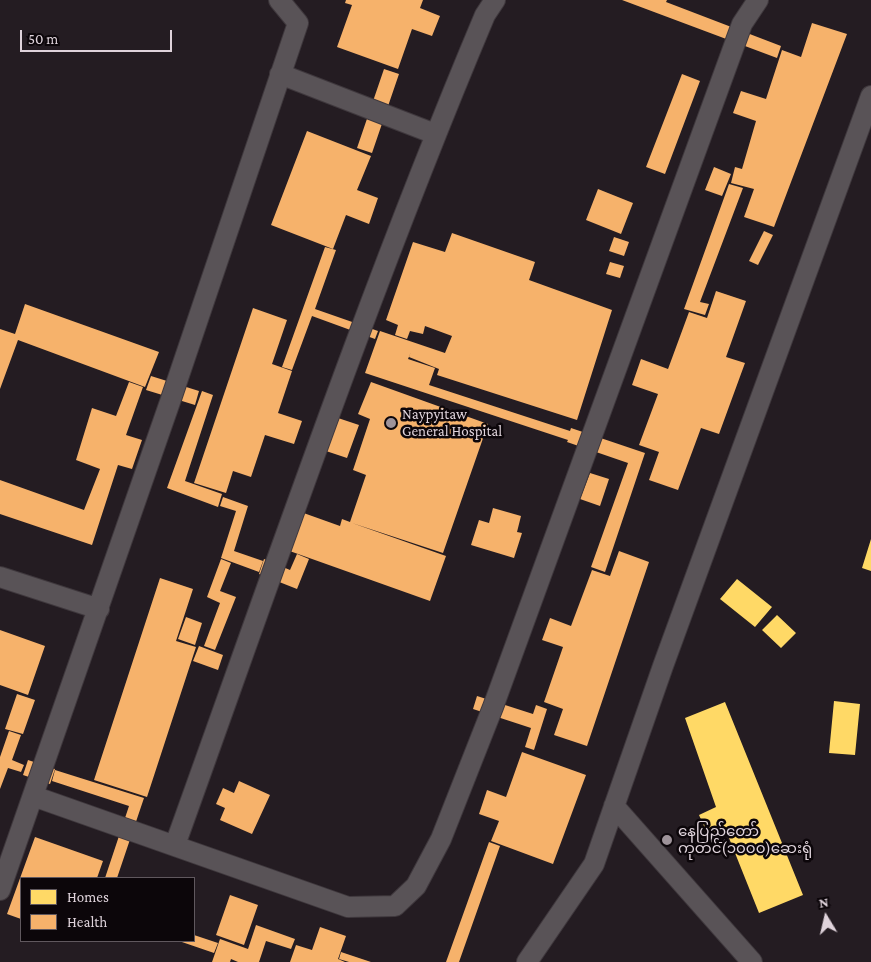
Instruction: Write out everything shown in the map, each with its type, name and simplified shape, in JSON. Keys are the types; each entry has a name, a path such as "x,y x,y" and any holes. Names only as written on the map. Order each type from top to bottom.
{"lane":[{"path":"0,890 99,609 298,22 279,0"},
{"path":"175,845 359,333 434,134 484,15 495,0"},
{"path":"33,796 348,907 395,906 416,886 441,839 493,707 742,24 758,0"},
{"path":"280,74 434,134"},
{"path":"527,962 594,864 871,96"},
{"path":"0,576 99,609"},
{"path":"614,806 752,962"}],"building: Homes":[{"path":"871,539 871,571 862,568"},
{"path":"737,579 772,607 755,627 720,599"},
{"path":"777,615 796,633 781,648 762,630"},
{"path":"834,701 860,704 855,755 829,753"},
{"path":"725,702 803,895 759,913 725,828 708,835 699,815 716,807 685,718"}],"building: Health":[{"path":"346,0 423,0 420,8 440,16 432,36 412,29 398,69 337,47 352,5 345,3"},
{"path":"622,0 667,0 666,2 781,46 777,58"},
{"path":"812,23 847,34 774,227 744,217 754,189 731,183 735,167 742,169 756,121 733,113 741,91 766,99 782,50 801,57"},
{"path":"384,69 399,74 372,153 357,148"},
{"path":"682,74 700,81 665,174 646,167"},
{"path":"307,131 371,156 357,190 378,198 369,224 346,215 333,249 271,225"},
{"path":"714,167 731,174 722,196 705,190"},
{"path":"729,184 743,188 700,302 709,304 705,315 684,309"},
{"path":"598,189 633,203 621,234 586,220"},
{"path":"764,231 773,235 758,265 749,261"},
{"path":"452,233 535,262 529,280 612,310 577,420 437,375 439,369 409,357 411,352 408,359 435,368 429,385 570,431 571,428 645,453 605,572 591,567 628,463 567,442 568,440 365,373 380,331 445,353 452,336 425,326 423,334 410,331 407,339 395,335 398,325 386,320 413,242 445,252"},
{"path":"614,237 629,242 624,256 609,251"},
{"path":"325,247 336,250 315,309 378,331 375,339 312,316 292,370 282,367"},
{"path":"610,262 624,266 620,278 606,274"},
{"path":"716,291 746,301 726,357 745,363 719,434 701,428 678,490 649,480 659,452 639,445 658,394 632,385 641,359 668,369 689,312 707,318"},
{"path":"25,304 159,352 145,387 18,340 0,389 0,329 15,334"},
{"path":"253,308 287,320 272,364 292,371 278,413 302,421 294,444 265,435 251,477 233,471 226,493 194,483"},
{"path":"151,376 199,391 195,405 146,390"},
{"path":"129,382 143,387 126,435 142,440 132,469 118,465 92,545 0,514 0,480 84,510 100,469 76,460 92,408 116,416"},
{"path":"371,382 488,424 443,553 352,523 446,556 430,601 284,549 298,511 340,526 342,519 350,522 366,475 353,470 370,419 358,414"},
{"path":"202,391 213,395 185,481 222,494 218,507 167,488"},
{"path":"335,417 359,425 347,458 323,450"},
{"path":"590,473 609,479 600,506 580,499"},
{"path":"223,497 248,506 234,551 263,561 259,572 221,558 236,511 220,506"},
{"path":"493,508 521,516 517,532 522,533 514,558 471,545 479,520 489,523"},
{"path":"619,551 649,562 587,746 554,735 563,709 544,702 563,647 542,640 550,618 571,626 592,570 610,576"},
{"path":"297,554 309,559 297,589 259,574 264,559 290,570"},
{"path":"221,559 231,563 220,591 236,597 215,650 204,646 220,603 207,597"},
{"path":"160,578 193,589 176,641 196,647 147,797 94,780"},
{"path":"186,617 202,623 195,645 178,639"},
{"path":"0,630 45,646 28,695 0,685"},
{"path":"199,646 223,655 218,670 193,661"},
{"path":"17,694 35,700 23,734 5,729"},
{"path":"477,696 533,714 536,705 547,709 534,750 525,747 531,728 473,709"},
{"path":"9,731 21,735 12,760 24,765 21,772 8,768 0,789 0,757"},
{"path":"522,752 586,775 553,864 491,841 499,821 479,814 487,790 506,797"},
{"path":"28,760 55,769 50,784 23,775"},
{"path":"55,770 144,798 117,877 105,877 129,806 52,781"},
{"path":"239,781 270,795 252,834 220,820 225,808 216,804 223,788 234,793"},
{"path":"35,837 103,861 97,877 20,877"},
{"path":"489,842 500,846 459,962 446,962"},
{"path":"20,878 20,919 7,914"},
{"path":"230,895 258,905 244,945 216,935"},
{"path":"256,925 295,939 291,949 266,941 259,962 238,962 231,959 230,962 212,962 220,939 248,949"},
{"path":"320,927 346,936 338,959 345,962 290,962 296,945 312,950"},
{"path":"195,935 218,943 214,953 182,942 195,942"},
{"path":"341,952 371,962 349,962 339,959"}],"place":[{"name":"Naypyitaw General Hospital","path":"391,423"},
{"name":"နေပြည်တော် ကုတင်(၁၀၀၀)ဆေးရုံ","path":"667,840"}]}
